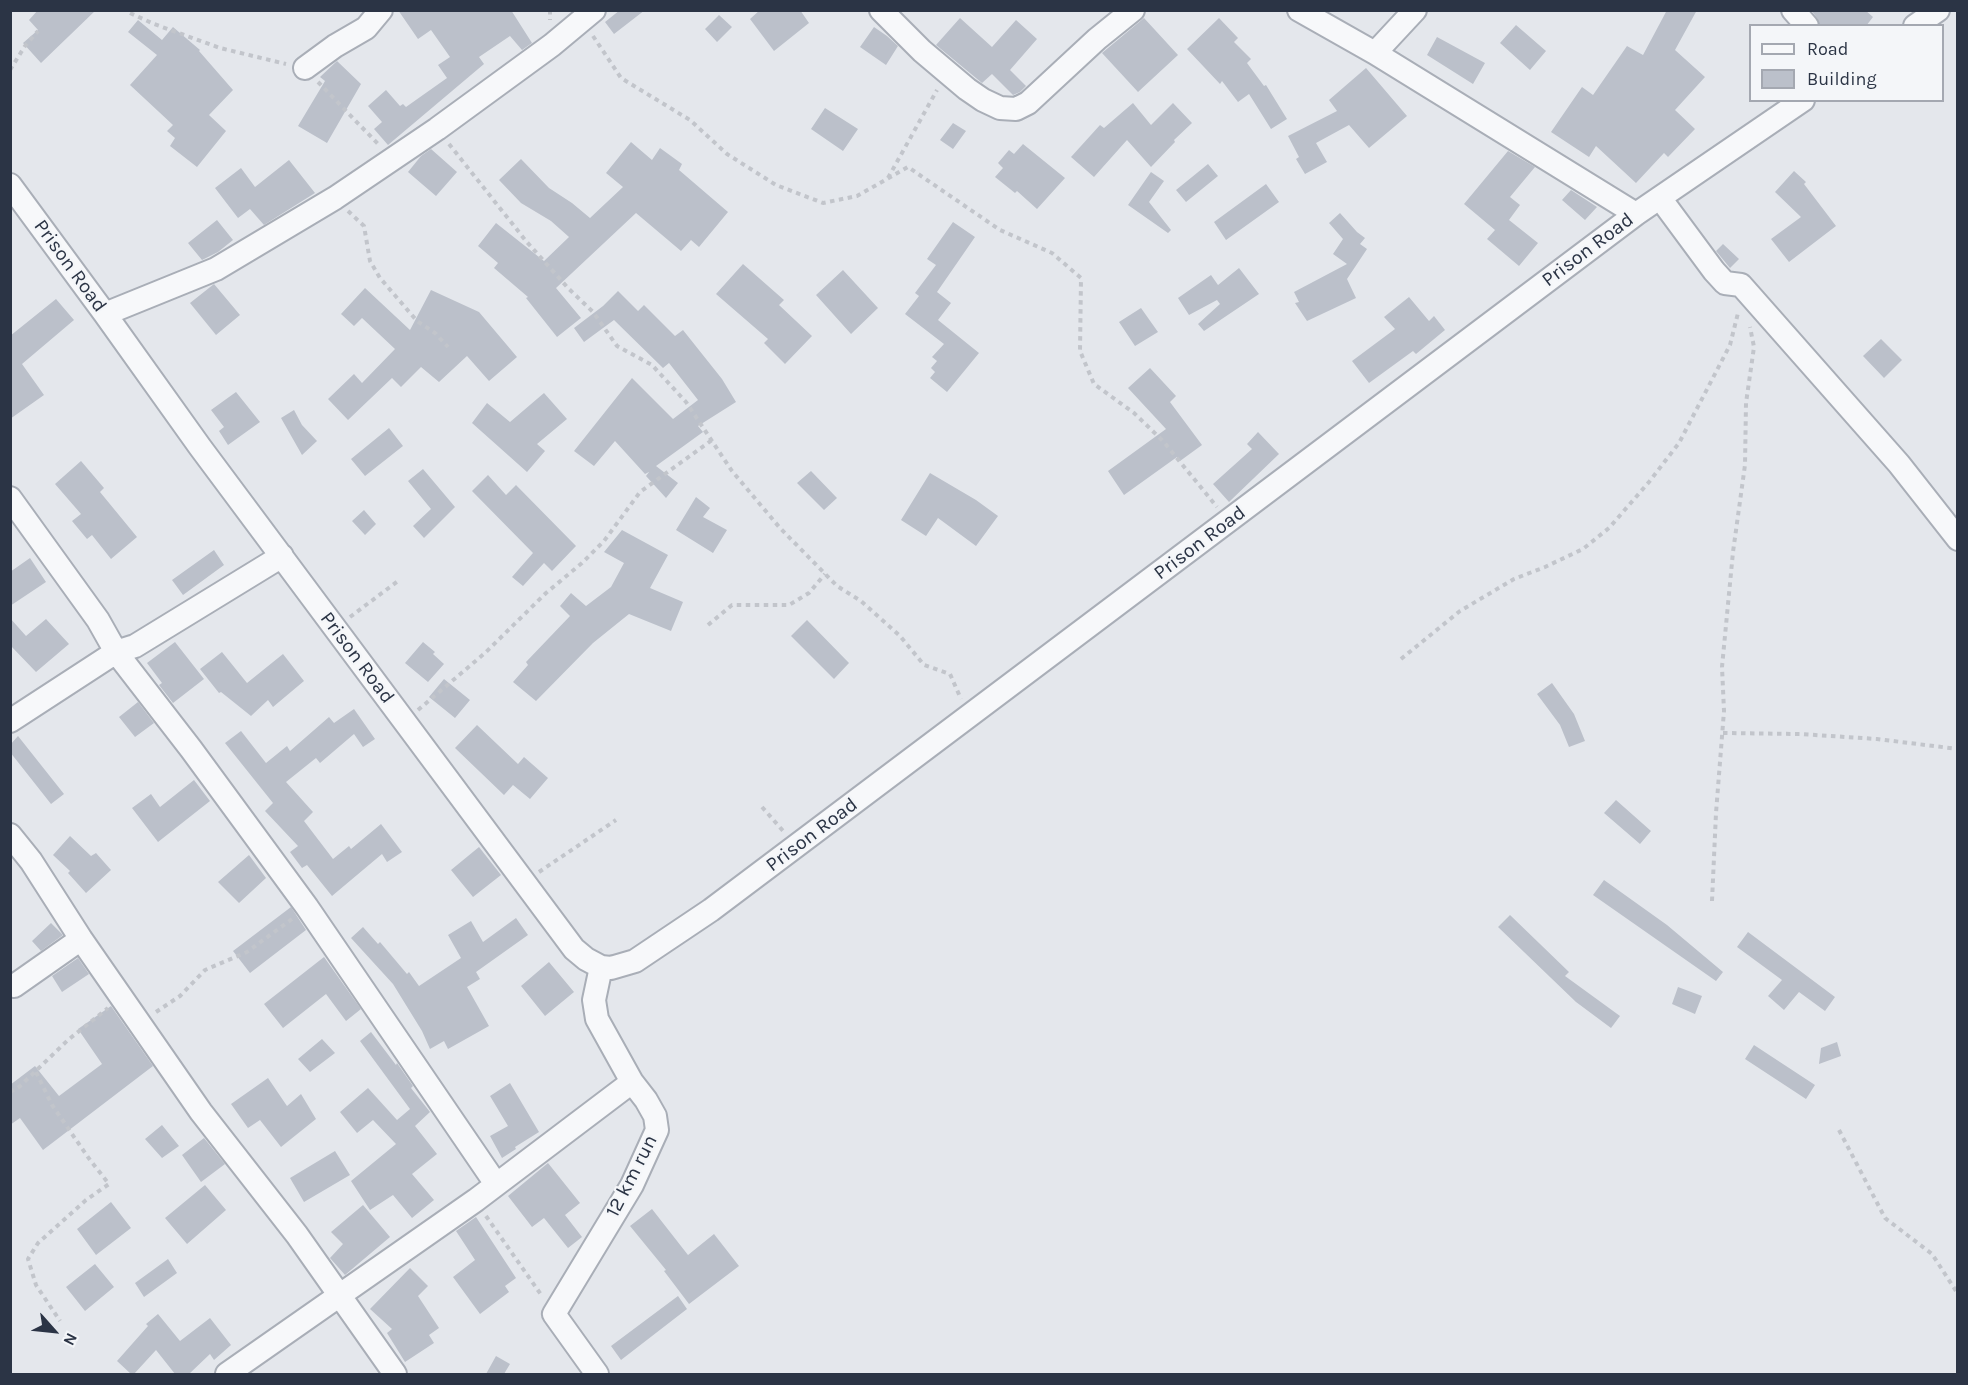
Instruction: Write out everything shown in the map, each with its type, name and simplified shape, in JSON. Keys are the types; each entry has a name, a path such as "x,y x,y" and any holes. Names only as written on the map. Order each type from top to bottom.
{"street":[{"path":"304,68 366,28 381,10"},
{"path":"881,10 922,51 983,100 1000,108 1016,109 1028,103 1133,10"},
{"path":"1299,10 1375,53 1636,214"},
{"path":"1375,53 1415,10"},
{"path":"1793,10 1805,24"},
{"path":"1918,24 1938,10"},
{"path":"105,314 216,269 335,198 437,129 588,15"},
{"name":"Prison Road","path":"10,186 200,447 574,949 586,960 601,967 611,968 634,961 711,910 1636,214 1800,102"},
{"path":"1660,198 1714,271 1725,283 1741,285 1899,464 1958,539"},
{"path":"10,498 98,620 116,652 191,749 307,907 496,1184"},
{"path":"10,721 116,652 135,646 282,556"},
{"path":"10,835 31,861 81,939 201,1112 297,1235 395,1374"},
{"path":"14,986 81,939"},
{"name":"12 km run","path":"554,1314 632,1185 657,1130 655,1116 632,1082 597,1019 594,1000 601,967"},
{"path":"227,1374 476,1200 632,1082"},
{"path":"554,1314 597,1374"}],"path":[{"path":"130,13 220,48 304,68 392,159"},
{"path":"588,15 621,78 690,120 727,154 776,185 823,202 857,196 909,167 1000,230 1052,253 1081,278 1080,351 1094,384 1134,413 1163,441 1229,522"},
{"path":"10,70 25,46 38,31"},
{"path":"887,178 947,72"},
{"path":"437,129 526,241 593,312 617,346 652,365 686,402 750,494 780,528 837,586 861,601 900,636 924,665 950,674 969,717"},
{"path":"335,198 364,226 370,261 380,278 417,321 435,333 448,347"},
{"path":"1401,659 1460,610 1514,579 1583,549 1609,528 1679,443 1730,345 1737,320 1741,285"},
{"path":"1712,901 1724,711 1723,656 1733,552 1745,465 1746,403 1754,347 1748,316"},
{"path":"404,721 485,653 546,593 589,556 621,520 640,492 712,441"},
{"path":"708,625 732,605 768,607 789,605 809,593 825,574"},
{"path":"335,628 398,581"},
{"path":"1723,733 1833,736 1958,749"},
{"path":"762,807 796,846"},
{"path":"524,883 616,820"},
{"path":"140,1023 180,996 205,970 247,952 307,907"},
{"path":"10,1092 19,1087 68,1040 122,996"},
{"path":"36,1071 52,1105 109,1184 86,1200 38,1243 28,1259 36,1286 60,1322"},
{"path":"1839,1130 1885,1218 1932,1254 1958,1294"},
{"path":"476,1200 554,1314"}],"building":[{"path":"38,10 96,10 41,63 23,43 38,30 29,20"},
{"path":"398,10 511,10 532,43 522,50 510,36 479,57 484,64 388,145 374,129 382,122 368,106 386,90 400,106 403,104 406,107 447,78 438,65 450,57 431,30 418,39"},
{"path":"620,10 645,10 614,34 605,22"},
{"path":"760,10 800,10 809,23 774,51 750,19"},
{"path":"1667,10 1697,10 1675,50 1705,77 1675,110 1695,129 1668,157 1664,153 1636,183 1596,146 1589,157 1551,132 1582,87 1593,95 1627,46 1643,55"},
{"path":"1811,10 1865,10 1873,17 1868,24 1819,24"},
{"path":"719,15 732,27 717,42 705,29"},
{"path":"960,18 992,47 1016,20 1037,39 1010,70 1026,86 1020,92 1013,95 992,74 982,83 936,45"},
{"path":"1144,18 1178,55 1138,92 1102,53"},
{"path":"1219,18 1238,38 1234,42 1251,59 1247,63 1264,86 1266,85 1287,119 1271,129 1249,94 1238,102 1222,81 1220,84 1187,49"},
{"path":"138,20 162,40 173,27 200,50 233,90 209,115 226,131 197,167 170,146 175,138 167,131 173,125 130,85 157,55 128,32"},
{"path":"1516,25 1546,51 1530,70 1500,43"},
{"path":"874,27 898,46 886,65 860,47"},
{"path":"1437,37 1485,63 1473,84 1427,55"},
{"path":"337,61 361,84 327,143 298,126 325,81 320,77"},
{"path":"1366,68 1407,116 1369,148 1349,125 1316,143 1327,162 1305,174 1296,159 1299,157 1288,136 1337,111 1329,100"},
{"path":"1133,103 1151,125 1173,103 1192,123 1151,167 1127,140 1094,177 1071,157 1100,125 1104,128"},
{"path":"825,108 858,129 843,151 811,129"},
{"path":"953,123 966,131 953,149 940,140"},
{"path":"631,142 652,160 660,148 682,164 679,170 728,212 699,247 691,240 681,251 636,213 556,288 581,318 557,337 526,298 528,297 494,268 498,263 478,246 496,223 544,261 569,237 551,221 521,203 499,180 521,159 549,188 590,218 623,187 606,173"},
{"path":"1023,144 1065,178 1037,209 1017,191 1015,193 995,177 1003,168 998,163 1009,150 1014,154"},
{"path":"431,149 457,172 436,196 408,172 421,156"},
{"path":"1508,151 1535,167 1510,197 1520,205 1509,220 1538,243 1519,266 1487,239 1495,230 1464,204"},
{"path":"289,160 315,193 264,225 250,209 238,218 215,188 241,168 255,187"},
{"path":"1208,164 1218,176 1186,202 1176,190"},
{"path":"1794,171 1806,182 1804,184 1836,226 1789,262 1771,239 1801,217 1775,192"},
{"path":"1151,172 1164,181 1149,202 1171,230 1168,233 1128,205"},
{"path":"1266,184 1279,202 1226,240 1214,222"},
{"path":"1571,190 1597,207 1585,220 1562,200"},
{"path":"1340,213 1365,238 1360,244 1367,249 1347,279 1356,298 1307,321 1295,303 1299,302 1294,292 1347,264 1333,254 1343,239 1329,223"},
{"path":"217,220 233,240 218,252 202,260 188,243"},
{"path":"953,222 975,237 937,292 951,303 938,320 979,353 947,392 930,378 935,372 931,368 937,361 932,357 944,344 905,314 919,296 915,293 936,265 927,259"},
{"path":"1723,244 1739,259 1730,268 1716,251"},
{"path":"743,264 784,300 779,305 812,336 785,364 764,343 768,339 716,294"},
{"path":"1239,268 1259,294 1204,331 1198,324 1220,304 1217,300 1189,315 1178,298 1211,275 1218,285"},
{"path":"843,270 878,308 851,334 816,295"},
{"path":"214,284 240,315 216,335 190,303"},
{"path":"365,288 410,330 431,290 479,312 517,357 489,381 467,356 439,382 421,367 401,387 392,378 348,420 328,399 354,374 362,383 395,349 362,318 354,326 341,314"},
{"path":"618,291 638,311 644,305 675,336 683,330 722,379 736,402 698,426 703,432 656,466 678,483 666,498 646,476 649,472 645,474 615,441 594,466 574,451 632,378 673,419 698,400 669,363 663,368 614,320 584,342 574,328 603,306"},
{"path":"1409,297 1429,321 1434,316 1445,330 1416,354 1413,351 1369,383 1352,361 1395,329 1384,317"},
{"path":"56,299 74,320 22,364 44,395 10,419 10,336"},
{"path":"1141,308 1158,332 1135,346 1119,322"},
{"path":"1881,339 1902,360 1884,378 1863,356"},
{"path":"1150,368 1176,396 1170,402 1202,445 1180,461 1177,457 1124,495 1108,471 1166,429 1128,388"},
{"path":"236,392 260,422 228,445 219,431 224,427 211,410"},
{"path":"544,393 567,419 537,444 545,451 527,472 472,423 487,403 510,422"},
{"path":"294,410 302,425 317,441 302,455 281,418"},
{"path":"389,428 403,446 365,476 351,459"},
{"path":"1258,432 1279,454 1229,502 1213,484 1252,449 1247,444"},
{"path":"81,461 104,488 100,492 137,537 111,559 92,535 87,539 72,521 81,514 55,484"},
{"path":"423,469 455,507 424,538 413,526 431,509 408,481"},
{"path":"811,471 837,498 824,510 797,483"},
{"path":"930,473 998,516 976,546 938,518 926,536 901,520"},
{"path":"488,475 506,495 516,485 576,546 552,571 544,563 523,586 512,577 533,553 472,491"},
{"path":"696,497 710,508 703,517 727,530 713,553 676,530"},
{"path":"364,510 376,524 365,535 352,521"},
{"path":"622,530 668,555 650,588 683,602 671,631 629,614 593,643 536,701 513,682 528,665 526,662 570,616 560,606 571,593 586,606 611,587 624,563 604,552"},
{"path":"214,550 224,565 183,595 172,580"},
{"path":"30,558 46,582 10,606 10,572"},
{"path":"10,618 26,636 46,619 69,644 36,672 10,645"},
{"path":"807,620 849,663 834,679 791,636"},
{"path":"175,642 204,679 173,703 159,685 162,683 147,663"},
{"path":"423,642 444,664 428,682 405,663"},
{"path":"222,652 247,683 283,654 304,681 273,707 268,700 251,716 221,692 219,693 200,669"},
{"path":"444,679 470,700 455,718 429,697"},
{"path":"1552,683 1574,714 1585,741 1569,747 1560,725 1537,694"},
{"path":"138,702 154,723 135,737 119,717"},
{"path":"354,709 375,739 363,747 354,734 320,763 316,758 286,782 313,812 304,821 333,859 349,846 351,849 381,824 402,852 387,862 382,854 332,896 307,865 302,868 290,852 298,846 265,811 273,803 225,743 241,731 266,763 287,746 290,751 329,717 334,723"},
{"path":"477,725 518,764 524,757 548,778 530,799 513,785 504,795 455,748"},
{"path":"18,736 64,794 51,804 10,752 10,745"},
{"path":"194,780 210,801 158,842 132,808 151,794 160,807"},
{"path":"1616,800 1651,831 1640,844 1604,813"},
{"path":"70,836 91,856 96,853 111,870 86,893 68,873 70,871 53,855"},
{"path":"479,847 501,875 473,897 451,870"},
{"path":"249,855 266,878 239,903 218,882"},
{"path":"1604,880 1667,925 1723,972 1716,981 1593,895"},
{"path":"291,907 306,930 250,973 233,951"},
{"path":"1510,915 1569,972 1565,976 1620,1016 1611,1028 1576,1002 1498,927"},
{"path":"516,918 528,935 476,972 480,979 467,987 489,1026 448,1049 444,1041 430,1049 422,1031 393,984 351,938 363,927 378,944 380,942 407,974 409,972 419,986 461,958 448,935 471,921 483,942"},
{"path":"51,923 63,935 41,951 32,941"},
{"path":"1748,932 1835,997 1825,1011 1799,992 1784,1010 1768,996 1782,980 1737,947"},
{"path":"324,957 361,1009 346,1021 326,994 283,1028 264,1004"},
{"path":"78,958 89,974 62,992 52,976"},
{"path":"549,962 574,992 545,1016 521,986"},
{"path":"1678,987 1702,996 1695,1014 1672,1004"},
{"path":"111,1006 153,1066 43,1150 20,1118 10,1125 10,1085 35,1066 59,1096 102,1064 78,1029"},
{"path":"371,1032 396,1065 397,1063 413,1086 411,1088 430,1112 415,1126 437,1154 412,1174 434,1200 412,1218 393,1195 370,1210 351,1181 396,1144 373,1120 357,1133 340,1112 368,1088 397,1120 410,1109 360,1041"},
{"path":"322,1039 335,1053 310,1072 298,1059"},
{"path":"1837,1042 1841,1056 1819,1064 1821,1048"},
{"path":"1754,1045 1815,1085 1806,1099 1745,1059"},
{"path":"268,1078 287,1106 301,1094 316,1119 281,1147 260,1120 248,1128 231,1104"},
{"path":"510,1083 539,1132 502,1158 490,1136 508,1126 490,1096"},
{"path":"162,1125 179,1146 162,1158 145,1139"},
{"path":"204,1138 225,1164 201,1182 182,1155"},
{"path":"335,1151 350,1175 304,1202 290,1178"},
{"path":"548,1163 580,1203 565,1215 582,1237 568,1248 544,1218 532,1227 508,1196"},
{"path":"205,1185 226,1210 187,1244 165,1218"},
{"path":"111,1202 131,1228 96,1255 77,1229"},
{"path":"363,1205 390,1237 345,1275 330,1258 343,1244 331,1232"},
{"path":"652,1209 688,1255 714,1234 739,1266 689,1304 664,1271 666,1270 630,1226"},
{"path":"476,1217 516,1278 505,1286 509,1292 480,1314 453,1277 475,1260 456,1231"},
{"path":"168,1259 177,1273 144,1297 135,1283"},
{"path":"95,1264 114,1287 85,1311 66,1287"},
{"path":"410,1268 428,1286 418,1296 439,1328 429,1335 434,1343 405,1362 387,1333 392,1329 370,1309"},
{"path":"678,1296 687,1309 621,1360 611,1346"},
{"path":"158,1314 180,1341 210,1318 231,1345 214,1360 210,1354 189,1374 175,1374 156,1350 134,1374 131,1374 117,1361 148,1326 146,1324"},
{"path":"496,1356 510,1364 504,1374 486,1374"}]}
